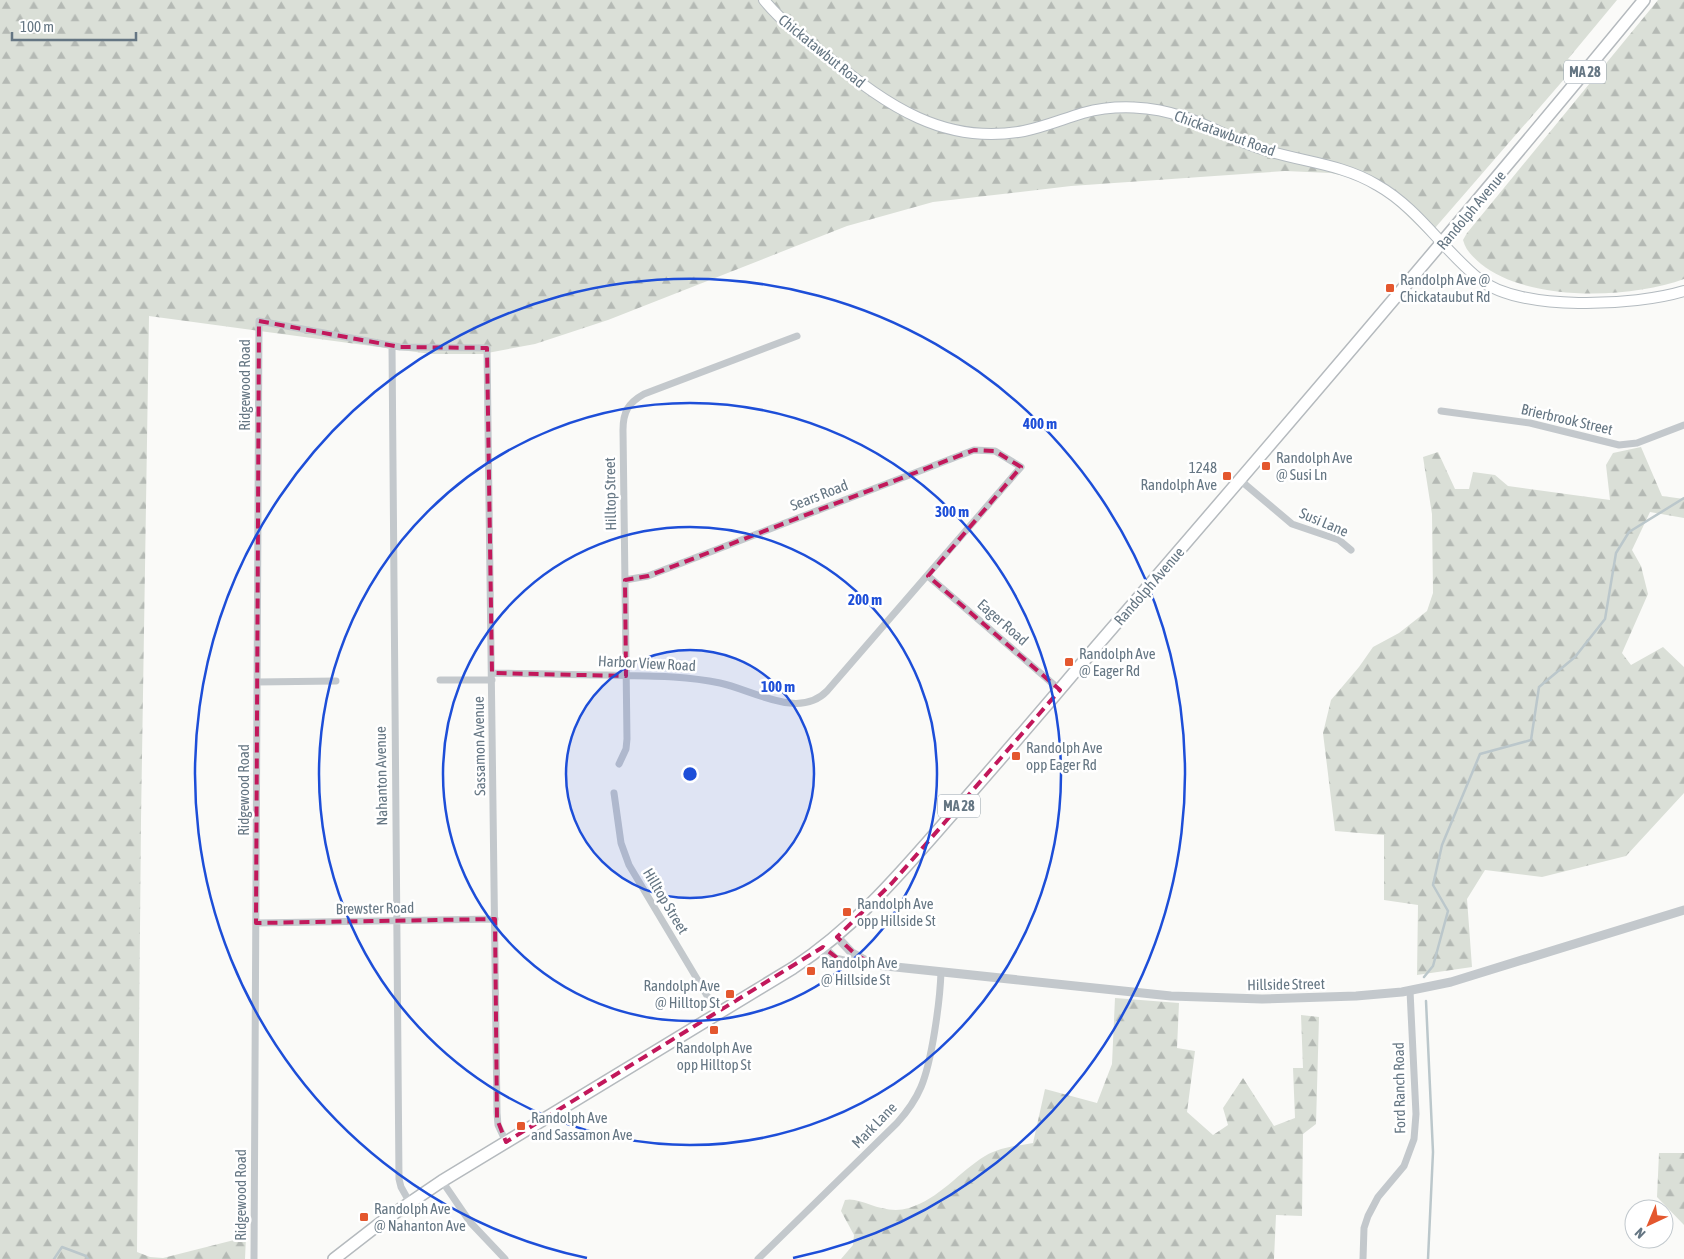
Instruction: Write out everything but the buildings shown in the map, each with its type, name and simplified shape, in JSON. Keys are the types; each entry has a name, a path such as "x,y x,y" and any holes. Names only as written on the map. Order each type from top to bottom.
{"main road":[{"name":"Chickatawbut Road","path":"764,0 790,27 867,88 897,108 932,124 968,133 1002,134 1033,129 1104,109 1136,108 1165,111 1192,120 1249,145 1333,166 1360,175 1403,203 1442,244 1486,284 1516,296 1576,303 1614,303 1640,301 1684,291"},
{"name":"Randolph Avenue","path":"334,1259 442,1181 718,1014 823,947 837,936 892,883 1060,690 1442,244 1644,0"}],"street":[{"name":"Ridgewood Road","path":"254,1259 259,321 392,346"},
{"name":"Hilltop Street","path":"619,764 626,749 627,739 623,430 627,407 644,394 797,336"},
{"name":"Sassamon Avenue","path":"392,346 418,349 487,348 497,1119 506,1142"},
{"name":"Nahanton Avenue","path":"392,346 399,1179 410,1203"},
{"name":"Brierbrook Street","path":"1441,411 1530,423 1619,445 1637,443 1684,425"},
{"name":"Sears Road","path":"625,580 648,576 974,450 994,451 1021,467"},
{"name":"Harbor View Road","path":"440,680 492,677 626,675 691,678 730,686 790,704 811,702 827,691 1021,467"},
{"name":"Susi Lane","path":"1240,480 1292,524 1339,540 1351,550"},
{"name":"Eager Road","path":"928,576 1060,690"},
{"path":"257,682 336,681"},
{"name":"Hilltop Street","path":"614,793 621,843 629,865 718,1014"},
{"name":"Hillside Street","path":"823,947 833,957 841,961 1043,984 1198,997 1324,998 1410,991 1482,973 1684,910"},
{"name":"Brewster Road","path":"256,923 495,919"},
{"name":"Hillside Street","path":"837,936 856,956 877,966"},
{"name":"Mark Lane","path":"758,1259 897,1123 912,1105 921,1087 927,1066 942,972"},
{"name":"Ford Ranch Road","path":"1363,1259 1364,1228 1368,1216 1378,1198 1404,1166 1414,1139 1416,1114 1410,991"},
{"path":"442,1181 470,1222 505,1259"}],"highlighted area":[{"path":"259,321 400,347 487,348 492,673 626,676 625,580 648,576 974,450 995,451 1021,467 928,576 1060,690 892,883 837,937 856,955 877,966 841,961 823,947 506,1142 497,1119 495,919 256,923"}],"green space":[{"path":"0,0 1617,0 1568,59 1579,62 1428,236 1390,199 1358,179 1331,173 1285,171 1071,186 933,202 847,226 608,320 535,344 482,354 431,354 149,316 141,820 137,1252 150,1257 163,1258 246,1237 245,1259 0,1259"},
{"path":"1658,0 1684,0 1684,279 1662,286 1608,293 1552,291 1525,285 1501,276 1481,264 1464,244 1463,240 1467,233"},
{"path":"1641,447 1662,496 1684,499 1684,518 1650,512 1632,550 1641,566 1648,594 1622,653 1631,665 1663,647 1684,667 1684,793 1626,856 1542,877 1485,870 1467,899 1472,967 1417,975 1418,905 1384,900 1384,835 1335,831 1323,733 1331,700 1373,647 1399,633 1427,611 1433,593 1432,514 1423,457 1438,452 1455,489 1469,489 1473,472 1495,475 1508,486 1610,500 1606,465 1613,453"},
{"path":"1115,998 1179,1003 1177,1048 1195,1051 1187,1112 1213,1135 1228,1125 1223,1108 1243,1078 1274,1126 1295,1118 1293,1068 1303,1068 1301,1015 1319,1017 1316,1124 1303,1134 1302,1216 1276,1215 1274,1259 841,1259 853,1245 854,1235 841,1211 845,1200 858,1201 890,1210 909,1208 920,1204 939,1192 985,1156 1009,1147 1033,1143 1045,1089 1097,1103 1112,1064"},
{"path":"1659,1153 1684,1153 1684,1225 1674,1215 1674,1199 1659,1199 1657,1197"}],"waterway":[{"path":"1424,977 1433,966 1448,911 1433,885 1442,845 1480,754 1531,740 1539,687 1575,657 1605,619 1616,553 1629,532 1684,498"},
{"path":"1426,1001 1433,1152 1428,1259"},
{"path":"54,1259 62,1247 86,1256 88,1259"}],"place":[{"name":"Randolph Ave @ Chickataubut Rd","path":"1390,288"},
{"name":"Randolph Ave @ Susi Ln","path":"1266,466"},
{"name":"1248 Randolph Ave","path":"1227,476"},
{"name":"Randolph Ave @ Eager Rd","path":"1069,662"},
{"name":"Randolph Ave opp Eager Rd","path":"1016,756"},
{"name":"Randolph Ave opp Hillside St","path":"847,912"},
{"name":"Randolph Ave @ Hillside St","path":"811,971"},
{"name":"Randolph Ave @ Hilltop St","path":"730,994"},
{"name":"Randolph Ave opp Hilltop St","path":"714,1030"},
{"name":"Randolph Ave and Sassamon Ave","path":"521,1126"},
{"name":"Randolph Ave @ Nahanton Ave","path":"364,1217"}]}
